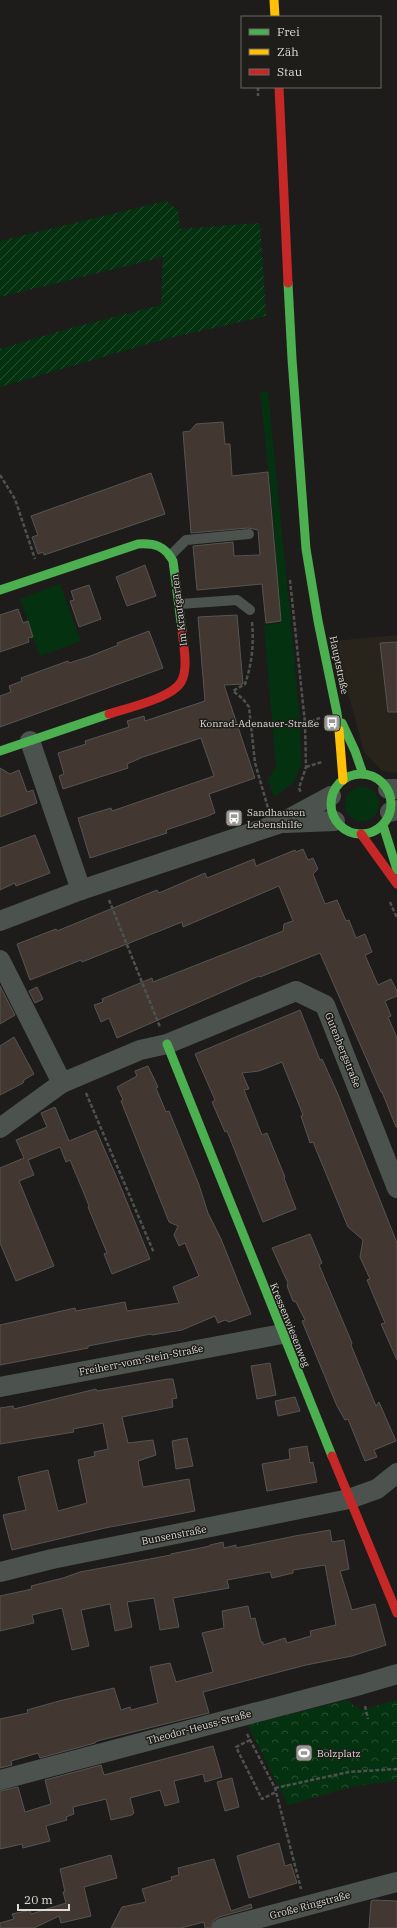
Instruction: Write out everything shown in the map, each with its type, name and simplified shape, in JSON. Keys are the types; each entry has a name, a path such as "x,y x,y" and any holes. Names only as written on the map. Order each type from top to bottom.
{"street":[{"path":"274,0 275,16"},
{"name":"Hauptstraße","path":"279,88 299,458 306,548 318,621 337,713 343,780"},
{"path":"0,590 138,544 150,543 160,546 170,556"},
{"name":"Im Krautgarten","path":"0,751 166,696 181,682 185,666 180,604 173,561 170,556"},
{"name":"Hauptstraße","path":"337,713 364,774"},
{"path":"30,741 81,890"},
{"path":"390,816 375,830 361,834 350,832 341,828 335,821 331,812 331,796 336,787 343,780 364,774 392,789 390,816 397,870"},
{"path":"0,921 81,890 277,825 331,796"},
{"path":"277,825 335,821"},
{"path":"361,834 397,884"},
{"path":"0,960 70,1080"},
{"name":"Gutenbergstraße","path":"167,1044 296,991 325,1005 397,1188"},
{"path":"0,1128 70,1080 140,1050 167,1044"},
{"name":"Kressenwiesenweg","path":"167,1044 349,1500 397,1613"},
{"name":"Freiherr-vom-Stein-Straße","path":"0,1387 282,1334"},
{"path":"349,1500 377,1489 397,1473"},
{"name":"Bunsenstraße","path":"0,1572 52,1560 349,1500"},
{"name":"Theodor-Heuss-Straße","path":"0,1780 397,1674"},
{"name":"Große Ringstraße","path":"222,1928 397,1882"}],"lane":[{"path":"170,556 186,540 249,534"},
{"path":"180,604 236,600 250,610"}],"path":[{"path":"0,475 15,499 41,576"},
{"path":"250,610 253,635 251,664 245,684 233,691 243,699 249,707 255,763 277,825"},
{"path":"303,798 299,788 306,767 305,723"},
{"path":"306,767 325,761"},
{"path":"102,883 167,1044"},
{"path":"70,1080 111,1150 154,1253"},
{"path":"365,1706 368,1719"},
{"path":"238,1717 275,1788 306,1905"},
{"path":"250,1740 236,1747 262,1799 276,1792"},
{"path":"275,1788 349,1772 397,1769"}],"shaded area":[{"path":"397,635 397,773 382,771 364,752 334,641"}],"green space":[{"path":"166,201 178,210 180,229 260,223 266,316 161,340 0,387 0,349 67,329 161,305 163,257 0,297 0,241"},
{"path":"268,391 300,724 301,766 294,782 274,797 268,780 276,767 264,625 281,623 272,505 260,393"},
{"path":"60,584 81,641 40,656 20,599"},
{"path":"359,787 365,787 374,792 378,798 378,810 374,816 365,821 359,821 350,816 345,807 345,801 350,792"},
{"path":"346,1700 361,1710 397,1700 397,1781 355,1786 288,1805 248,1725"}],"building":[{"path":"223,422 225,444 230,444 232,476 268,472 281,621 266,623 262,584 197,590 193,546 233,542 234,556 260,555 258,530 248,528 191,533 183,432 190,431 196,424"},
{"path":"151,473 165,514 44,555 43,552 38,554 32,537 38,535 31,516"},
{"path":"145,565 156,596 127,606 116,577"},
{"path":"89,585 101,619 79,627 70,601 74,600 71,591"},
{"path":"18,609 23,623 28,621 33,637 28,638 29,642 0,652 0,615"},
{"path":"237,615 243,684 224,685 255,778 209,794 215,813 166,830 167,833 90,858 78,818 111,808 112,811 214,776 201,738 143,757 127,764 128,768 63,789 59,776 64,774 58,753 86,744 85,741 129,727 127,721 144,716 145,721 205,701 198,617"},
{"path":"149,631 163,668 0,727 0,696 11,692 9,686 22,681 21,678 68,661 69,663 88,657 118,645 117,643"},
{"path":"397,642 397,712 388,712 380,643"},
{"path":"0,768 10,774 19,770 27,792 33,790 37,803 0,817"},
{"path":"35,835 50,873 16,886 15,883 0,890 0,848"},
{"path":"303,849 308,860 313,858 318,869 313,874 325,904 337,900 346,921 349,920 356,938 365,934 372,952 365,955 378,985 391,979 397,991 397,996 385,1001 391,1016 388,1017 397,1038 397,1127 320,953 260,977 259,976 117,1038 109,1018 101,1022 94,1005 103,1002 102,999 152,978 153,982 283,931 284,924 293,921 279,886 183,927 182,922 82,962 81,960 30,980 17,944 56,929 57,931 157,890 159,893 205,873 207,878 254,859 256,866 295,850 296,852"},
{"path":"0,986 15,1015 0,1024"},
{"path":"37,987 43,999 35,1003 29,991"},
{"path":"300,1010 320,1060 322,1059 337,1092 397,1243 397,1360 381,1324 385,1323 367,1280 370,1279 360,1257 363,1240 348,1227 313,1142 310,1143 301,1116 303,1115 282,1062 259,1071 242,1073 249,1089 244,1090 262,1135 267,1133 296,1209 263,1222 227,1131 225,1132 212,1102 215,1100 195,1054"},
{"path":"14,1037 34,1074 24,1080 23,1083 0,1095 0,1046"},
{"path":"148,1066 158,1087 156,1088 166,1112 169,1111 199,1185 208,1213 221,1239 251,1314 229,1322 225,1320 218,1323 215,1316 182,1330 151,1334 88,1346 88,1348 0,1365 0,1325 75,1308 76,1311 125,1302 127,1311 179,1303 173,1287 199,1276 185,1243 179,1246 174,1235 178,1226 169,1222 121,1101 123,1100 117,1087 137,1076 135,1071"},
{"path":"55,1107 69,1141 96,1130 150,1259 112,1274 104,1254 107,1253 83,1191 70,1160 66,1162 60,1147 28,1160 34,1175 19,1181 54,1266 16,1281 0,1243 0,1168 24,1158 16,1140 47,1127 41,1113"},
{"path":"310,1234 322,1263 319,1265 352,1343 351,1345 376,1406 379,1402 396,1441 374,1450 377,1457 365,1461 348,1419 345,1420 337,1406 302,1321 305,1320 296,1302 293,1301 287,1286 288,1283 272,1248"},
{"path":"270,1363 276,1395 257,1399 251,1366"},
{"path":"173,1379 177,1398 172,1399 173,1407 122,1417 128,1443 153,1440 156,1455 138,1461 143,1487 189,1479 195,1511 105,1528 12,1550 3,1515 26,1510 18,1477 48,1470 58,1511 87,1503 78,1460 95,1456 94,1452 108,1449 103,1423 73,1429 74,1432 0,1444 0,1408 13,1406 14,1409 96,1389 97,1391"},
{"path":"295,1397 300,1411 278,1416 275,1401"},
{"path":"187,1438 193,1466 176,1469 172,1441"},
{"path":"307,1446 310,1463 313,1462 317,1482 267,1491 262,1464 290,1459 289,1449"},
{"path":"330,1530 332,1542 344,1540 349,1569 340,1571 352,1610 375,1604 386,1645 352,1656 306,1665 203,1692 209,1713 97,1741 95,1743 40,1758 38,1753 11,1761 12,1765 0,1768 0,1719 28,1713 27,1710 59,1701 114,1688 121,1710 130,1707 131,1710 158,1703 150,1667 170,1663 176,1682 213,1672 202,1633 224,1628 222,1611 248,1606 251,1619 255,1618 263,1645 285,1638 287,1643 311,1636 310,1631 336,1625 325,1565 293,1570 293,1573 272,1578 270,1572 227,1580 229,1588 173,1598 179,1627 160,1630 154,1598 127,1602 132,1627 115,1631 110,1604 81,1610 89,1646 72,1650 62,1608 32,1615 34,1623 0,1631 0,1596 32,1589 31,1586 80,1572 171,1555 223,1542 224,1548 236,1545 236,1548"},
{"path":"213,1746 222,1777 205,1782 203,1774 174,1781 179,1802 165,1806 160,1790 130,1798 134,1813 132,1815 111,1820 106,1799 73,1807 74,1814 66,1817 67,1820 46,1826 50,1841 23,1848 22,1844 0,1849 0,1791 18,1787 25,1812 51,1804 45,1780 101,1765 104,1775"},
{"path":"232,1778 239,1807 225,1811 217,1782"},
{"path":"279,1843 285,1866 291,1864 297,1883 249,1898 237,1856"},
{"path":"111,1855 117,1878 84,1887 91,1916 61,1923 59,1916 34,1928 0,1928 0,1923 14,1919 12,1914 30,1910 31,1914 66,1903 60,1869"},
{"path":"214,1859 231,1911 251,1904 252,1908 219,1917 214,1920 211,1928 205,1928 204,1922 181,1928 111,1928 122,1907 146,1902 142,1889 172,1880 171,1877 179,1875 178,1868"},
{"path":"371,1901 397,1901 397,1928 369,1928"}],"traffic: fast":[{"path":"288,283 306,549 339,730"},
{"path":"0,590 138,544 150,544 159,546 167,552 173,561 182,630"},
{"path":"0,751 109,714"},
{"path":"342,723 355,751 363,774"},
{"path":"361,774 378,779 386,787 391,804 386,821 378,829 361,834 344,829 336,821 331,804 336,787 344,779 361,774"},
{"path":"383,825 397,870"},
{"path":"167,1044 332,1456"}],"traffic: slow":[{"path":"274,0 275,16"},
{"path":"339,730 343,780"}],"traffic: jam":[{"path":"279,88 288,283"},
{"path":"109,714 159,698 176,688 181,682 185,670 182,630"},
{"path":"361,834 397,884"},
{"path":"332,1456 397,1613"}],"place":[{"name":"Konrad-Adenauer-Straße","path":"332,723"},
{"name":"Sandhausen Lebenshilfe","path":"234,818"},
{"name":"Bolzplatz","path":"304,1753"}]}
